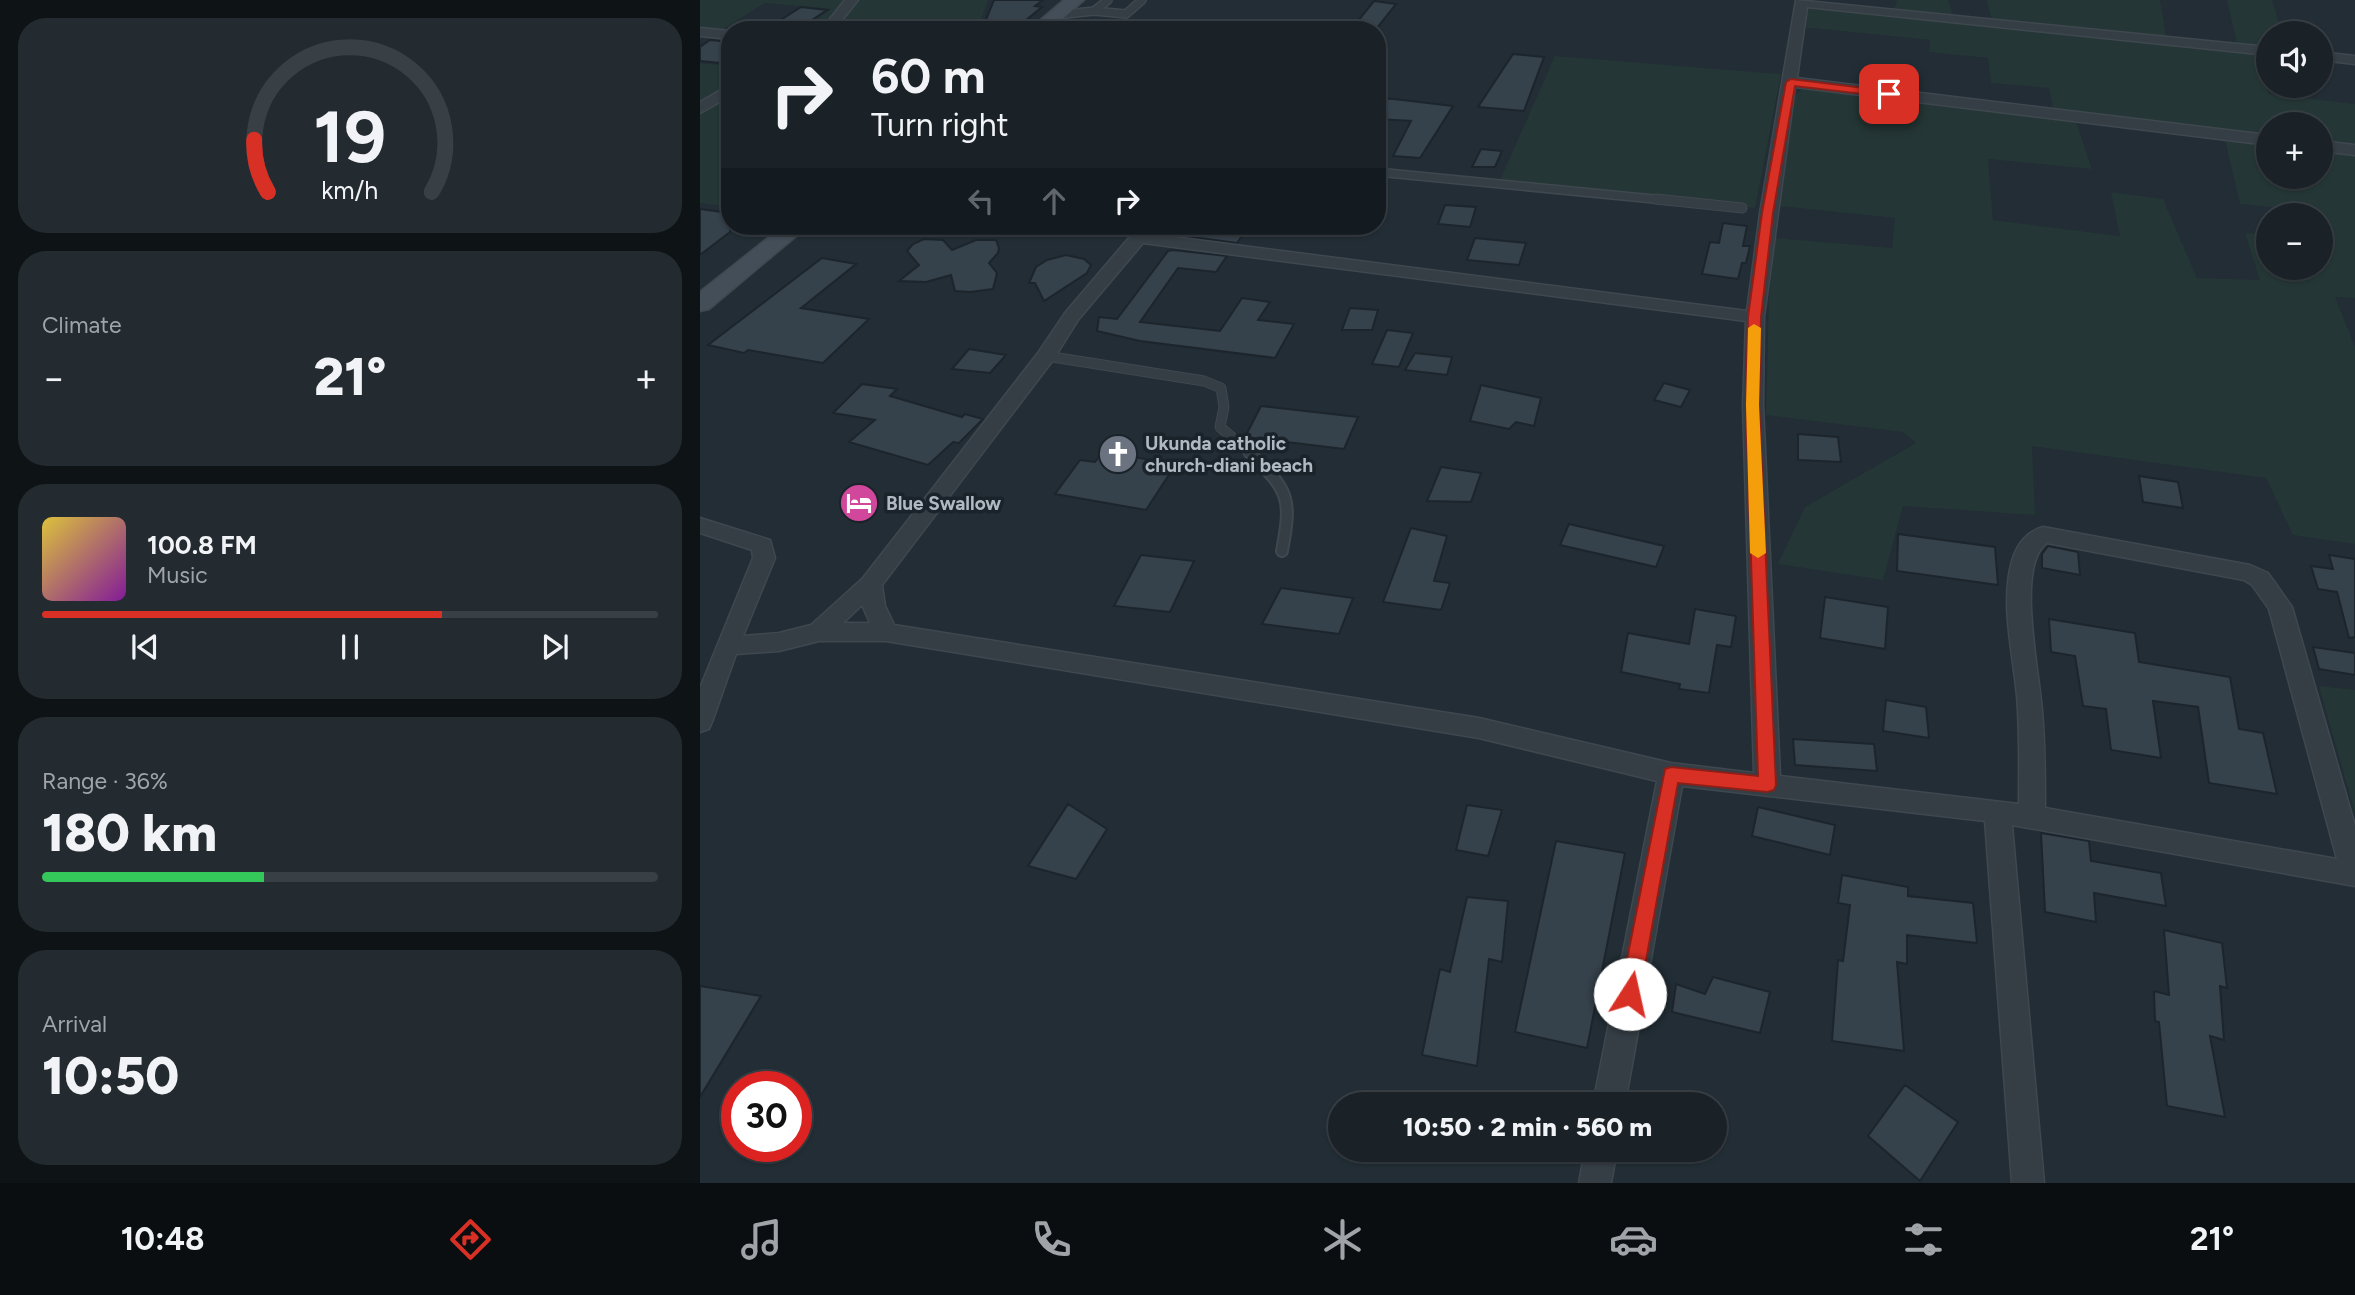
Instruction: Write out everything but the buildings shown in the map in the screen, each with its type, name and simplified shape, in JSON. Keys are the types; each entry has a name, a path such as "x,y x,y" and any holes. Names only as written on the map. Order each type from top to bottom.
{"main road":[{"path":"1049,21 1075,0"},
{"path":"700,304 786,235"}],"street":[{"path":"834,21 852,0"},
{"path":"1767,785 1753,405 1755,317 1768,213 1802,2 2256,50"},
{"path":"700,33 721,34"},
{"path":"2333,58 2355,60"},
{"path":"1791,82 2256,139"},
{"path":"700,109 721,95"},
{"path":"2333,147 2355,150"},
{"path":"819,632 871,584 1046,355 1071,317 1140,235"},
{"path":"1171,235 1755,317"},
{"path":"700,525 762,545 764,558 727,646 700,722"},
{"path":"727,646 779,642 819,632 886,632 1479,728 1671,774 1998,811 2032,817 2355,874 2280,607 2260,579 2249,573 2043,535 2032,541 2025,551 2019,610 2030,706 2032,817"},
{"path":"871,584 874,606 886,632"},
{"path":"1611,1092 1671,774"},
{"path":"1998,811 2028,1183"},
{"path":"1595,1183 1599,1162"}],"lane":[{"path":"1094,11 1108,0"},
{"path":"1057,15 1094,11 1126,14 1142,0"},
{"path":"1386,173 1742,208"},
{"path":"1046,355 1204,381 1221,388 1224,407 1220,427 1236,438 1281,488 1287,503 1289,514 1282,551"}],"shaded area":[{"path":"700,0 988,0 981,21 814,21 831,9 765,3 736,21 721,21 721,30 712,36 700,34"},
{"path":"1897,0 1948,0 1953,15 1894,9"},
{"path":"1986,0 2160,0 2166,36 1992,20"},
{"path":"2227,0 2272,0 2278,21 2256,21 2256,46 2237,44"},
{"path":"1807,6 2252,52 2256,62 2256,98 2303,98 2355,104 2355,145 2333,142 2333,112 2256,112 2256,134 2053,109 2049,88 1991,83 1988,58 1929,52 1930,40 1802,27"},
{"path":"1555,56 1781,74 1755,208 1500,180"},
{"path":"700,63 721,65 721,206 700,203"},
{"path":"1802,89 1823,89 2075,119 2092,169 1988,159 1993,220 2120,236 2111,192 2163,199 2197,278 2333,280 2333,203 2240,204 2225,140 2256,144 2256,189 2333,189 2333,152 2355,155 2355,298 2335,297 2355,347 2355,544 2293,535 2266,478 2032,446 2035,515 1903,506 1883,580 1778,564 1805,507 1916,443 1903,432 1766,415 1769,296 1775,238 1892,248 1895,218 1779,206 1792,97"},
{"path":"2245,233 2256,234 2256,267"},
{"path":"2319,686 2355,690 2355,813"}],"slow traffic":[{"path":"1754,328 1753,405 1758,553"}],"place":[{"name":"Ukunda catholic church-diani beach","path":"1118,454"},
{"name":"Blue Swallow","path":"859,503"}],"route":[{"path":"1630,994 1671,774 1767,785 1753,405 1755,317 1768,213 1791,82 1889,94"}]}
